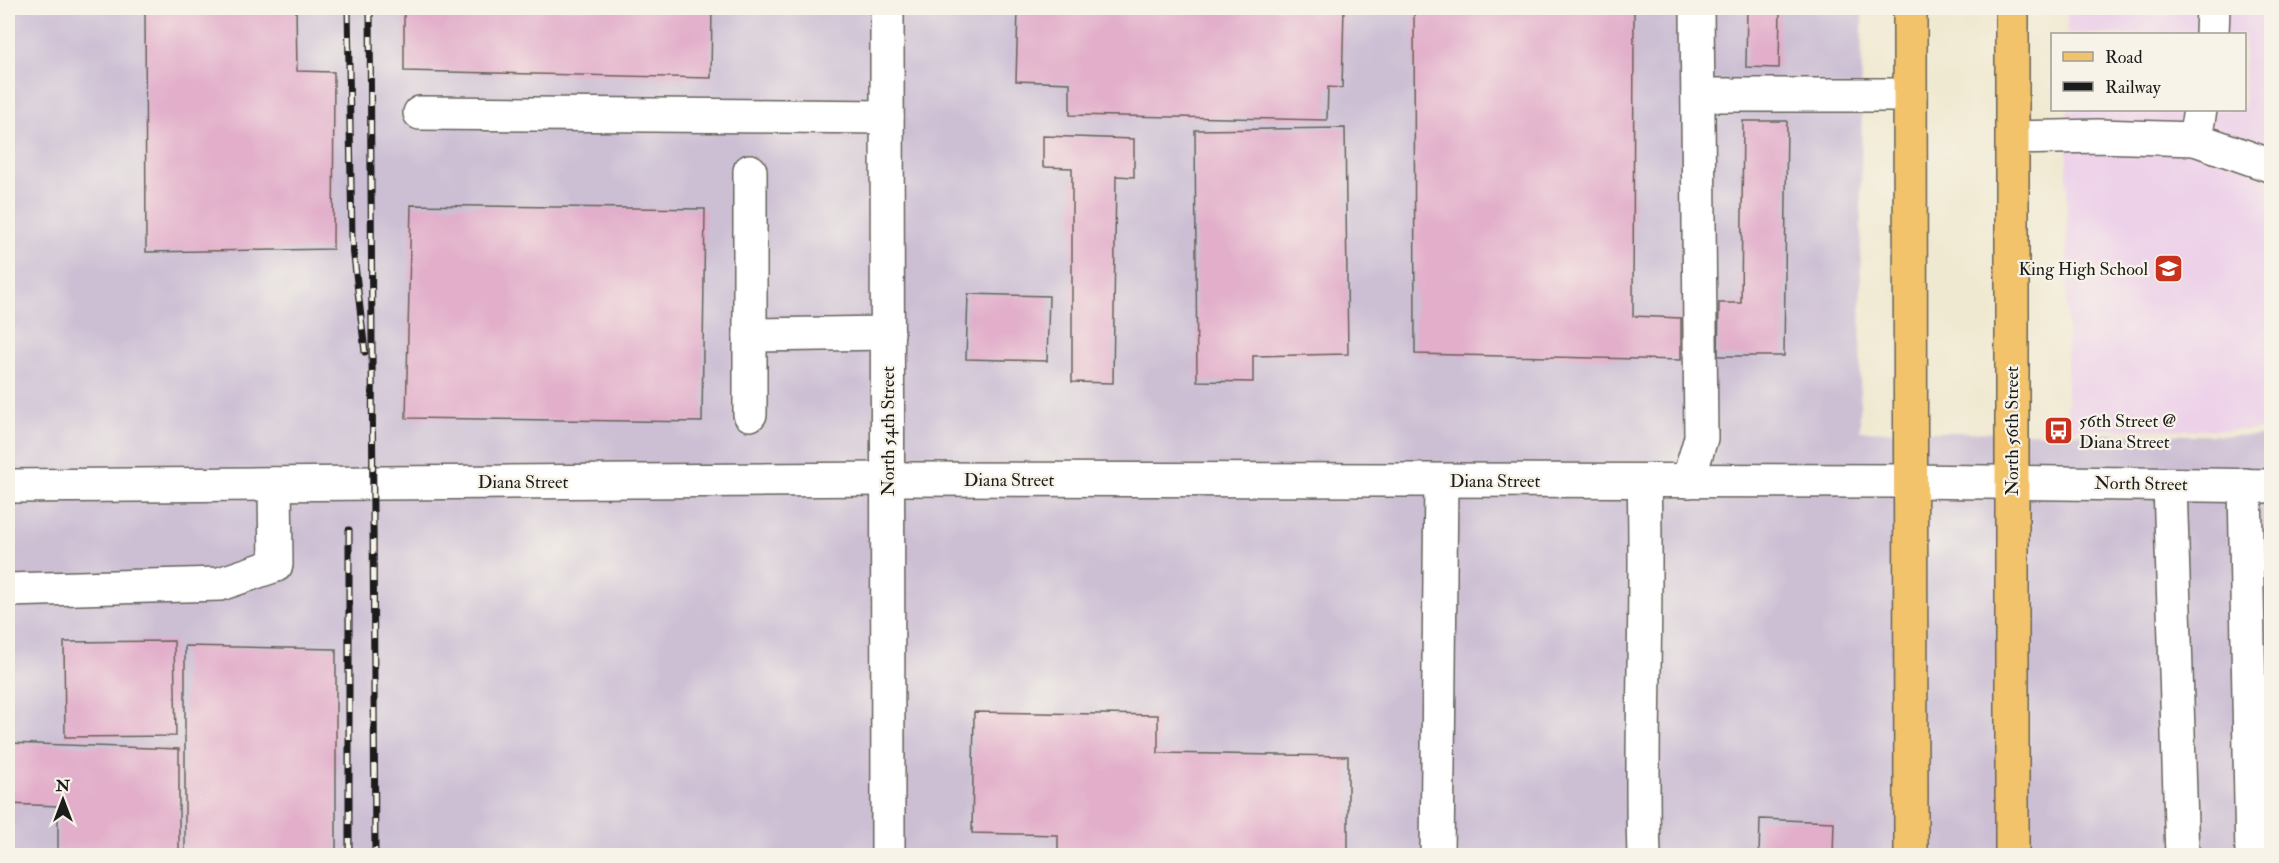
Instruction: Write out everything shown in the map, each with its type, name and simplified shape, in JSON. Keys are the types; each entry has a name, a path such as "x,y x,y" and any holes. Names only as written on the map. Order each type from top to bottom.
{"main road":[{"path":"1910,8 1911,855"},
{"name":"North 56th Street","path":"2012,8 2012,855"}],"street":[{"name":"North 54th Street","path":"887,8 888,855"},
{"path":"1688,482 1701,438 1697,8"},
{"path":"2212,33 2213,8"},
{"path":"1698,94 1910,94"},
{"path":"420,113 887,117"},
{"path":"2013,138 2098,136 2197,124 2271,166"},
{"path":"750,171 750,414"},
{"path":"750,335 888,333"},
{"name":"Diana Street","path":"8,486 888,479 2011,483"},
{"path":"1437,855 1440,481"},
{"path":"1644,481 1646,527 1642,790 1644,855"},
{"name":"North Street","path":"2011,483 2258,485"},
{"path":"8,590 220,584 276,565 275,484"},
{"path":"2170,485 2182,855"},
{"path":"2252,855 2258,485"}],"shaded area":[{"path":"8,8 1862,8 1860,431 2271,436 2271,855 8,855"},
{"name":"King High School","path":"2067,8 2271,8 2271,430 2067,429 2067,111 2246,111 2246,33 2067,33"}],"building":[{"path":"145,8 296,8 297,71 334,72 333,249 146,252"},
{"path":"404,8 712,8 711,78 404,71"},
{"path":"1018,8 1344,8 1342,88 1328,87 1327,120 1070,115 1070,83 1016,81"},
{"path":"1414,8 1634,8 1633,316 1681,318 1681,360 1415,354"},
{"path":"1747,8 1780,8 1779,68 1746,67"},
{"path":"1743,121 1787,121 1784,356 1718,356 1719,303 1741,303"},
{"path":"1345,128 1348,354 1253,356 1253,382 1197,381 1195,130"},
{"path":"1043,136 1134,139 1134,177 1116,176 1113,383 1072,382 1072,168 1043,167"},
{"path":"411,205 705,209 702,422 406,418"},
{"path":"968,294 1049,296 1047,361 966,359"},
{"path":"174,641 176,736 65,737 64,642"},
{"path":"185,646 336,649 336,856 185,856"},
{"path":"974,712 1158,715 1158,753 1348,756 1348,856 1058,856 1058,835 972,833"},
{"path":"8,743 179,749 179,856 58,856 58,806 8,804"},
{"path":"1760,819 1834,822 1833,856 1759,856"}],"railway":[{"path":"348,8 352,239 365,352"},
{"path":"370,8 375,856"},
{"path":"349,530 349,856"}],"place":[{"name":"King High School","path":"2169,269"},
{"name":"56th Street @ Diana Street","path":"2058,431"}]}
